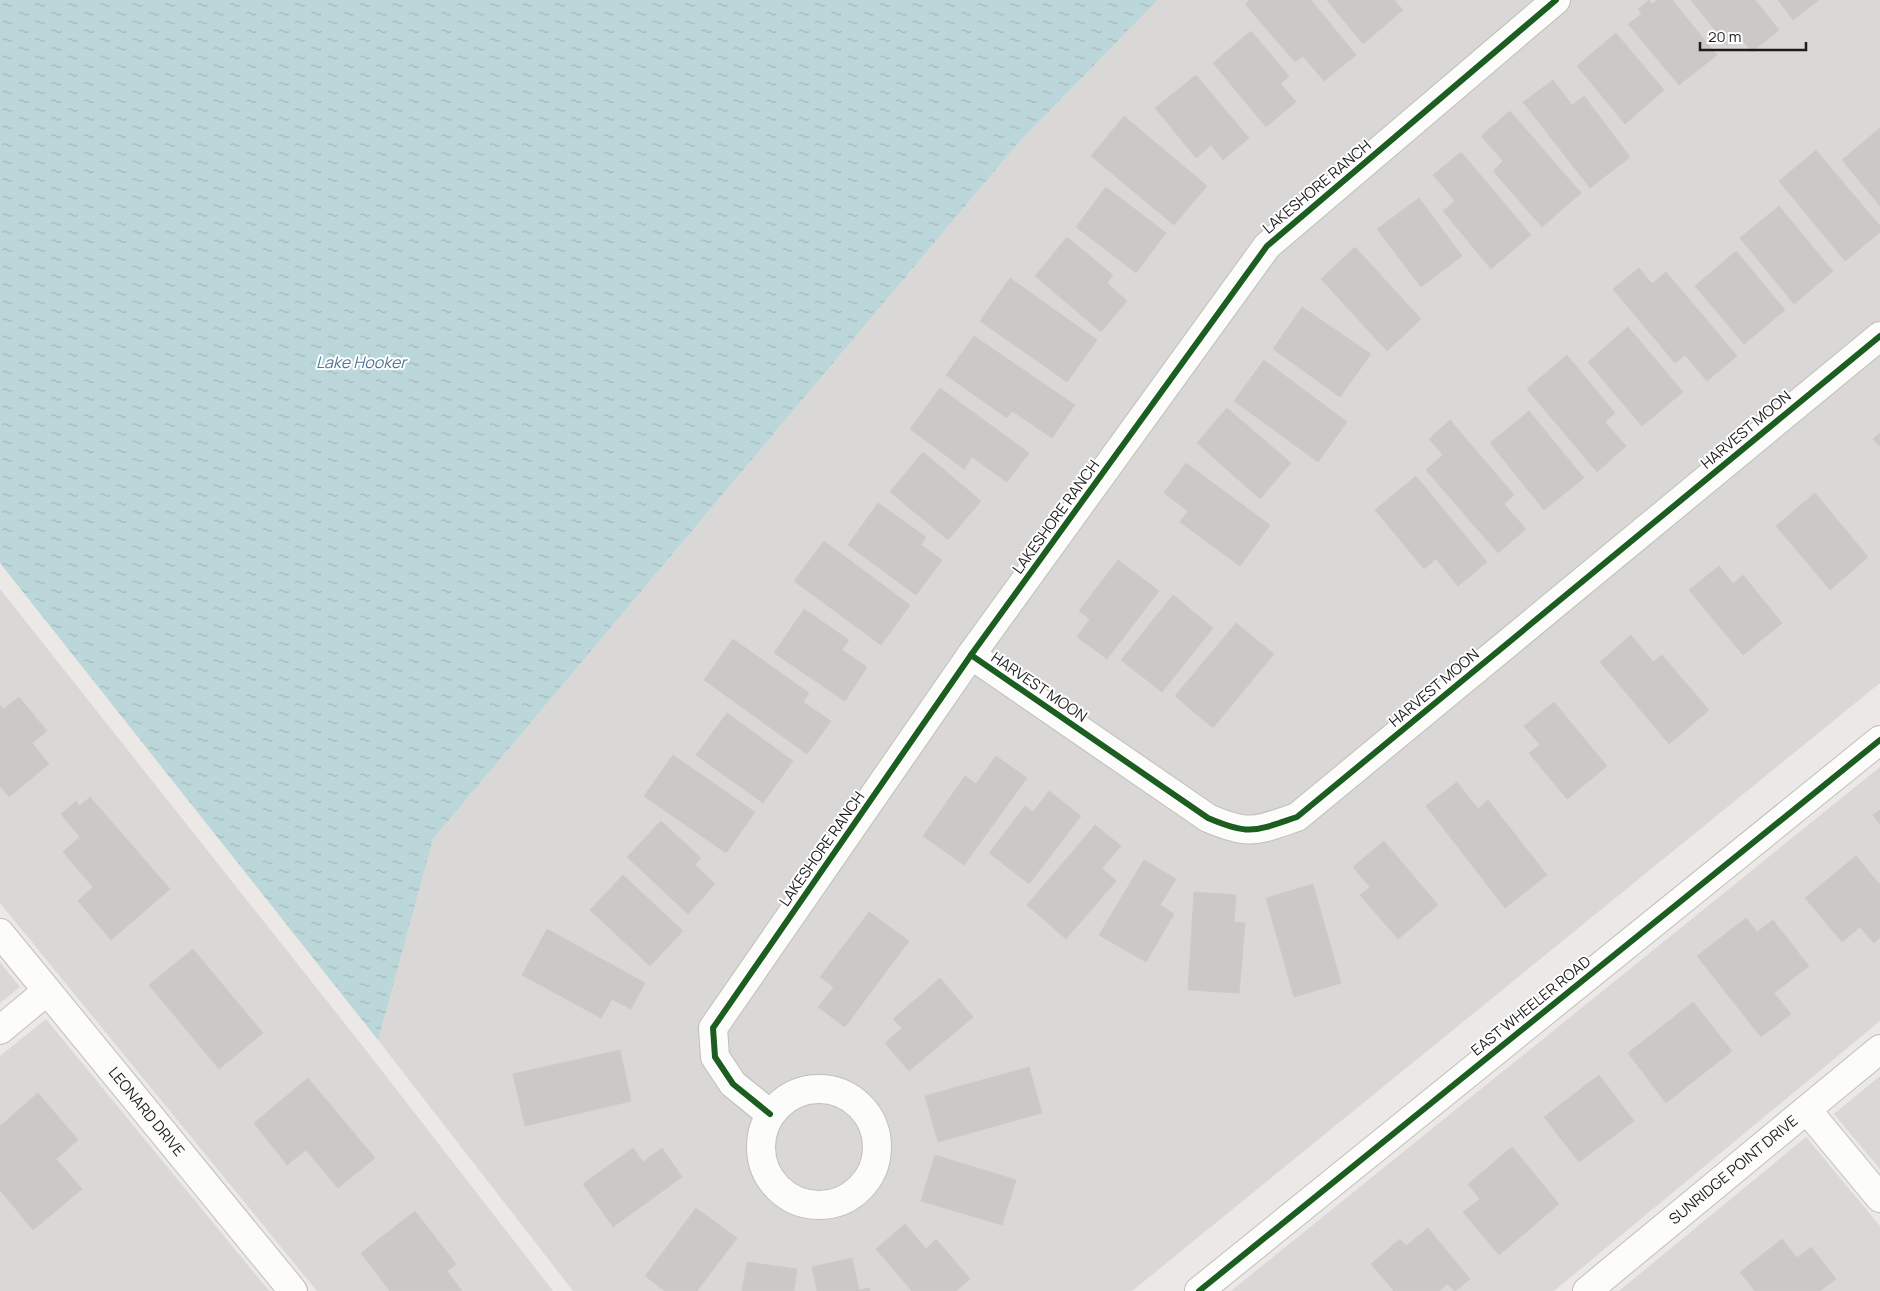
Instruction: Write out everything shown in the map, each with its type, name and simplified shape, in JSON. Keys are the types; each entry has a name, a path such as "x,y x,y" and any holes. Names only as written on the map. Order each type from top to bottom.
{"street":[{"name":"LAKESHORE RANCH","path":"770,1114 733,1084 715,1057 713,1028 971,656 1267,246 1556,0"},
{"name":"HARVEST MOON","path":"971,656 1208,818 1232,828 1254,831 1297,817 1880,336"},
{"name":"EAST WHEELER ROAD","path":"1198,1291 1880,740"},
{"name":"LEONARD DRIVE","path":"0,933 293,1291"},
{"path":"0,1030 47,991"},
{"name":"SUNRIDGE POINT DRIVE","path":"1587,1291 1880,1049"},
{"path":"818,1088 836,1091 853,1099 866,1112 875,1129 878,1147 874,1166 865,1183 849,1196 831,1204 810,1205 792,1199 776,1187 764,1171 760,1151 762,1131 770,1114 783,1100 799,1092 818,1088"},
{"path":"1807,1110 1880,1198"}],"shaded area":[{"path":"1158,0 1880,0 1880,683 1132,1291 573,1291 378,1040 390,973 433,839 1019,142"},
{"path":"0,589 365,1049 553,1291 317,1291 0,903"},
{"path":"1880,767 1880,1021 1554,1291 1231,1291"},
{"path":"0,962 20,987 0,1003"},
{"path":"46,1019 269,1291 0,1291 0,1056"},
{"path":"1880,1076 1880,1169 1834,1114"},
{"path":"1806,1137 1880,1226 1880,1291 1619,1291"}],"water":[{"name":"Lake Hooker","path":"0,0 1158,0 1019,142 433,839 378,1040 0,563"}],"building":[{"path":"1250,0 1311,0 1356,55 1324,81 1303,56 1295,62 1245,4"},
{"path":"1327,0 1394,0 1403,10 1363,44"},
{"path":"1649,0 1652,4 1657,0 1672,0 1717,55 1679,85 1628,24 1642,14 1638,9"},
{"path":"1691,0 1755,0 1779,30 1752,52 1739,36 1727,45"},
{"path":"1778,0 1819,0 1793,20"},
{"path":"1251,31 1289,76 1281,84 1296,102 1266,127 1213,63"},
{"path":"1616,33 1664,90 1625,124 1577,66"},
{"path":"1196,75 1249,138 1223,160 1211,145 1196,158 1155,108"},
{"path":"1553,80 1572,105 1584,96 1630,157 1590,188 1523,102"},
{"path":"1510,111 1581,193 1542,227 1493,171 1503,161 1481,136"},
{"path":"1124,116 1207,186 1174,225 1091,156"},
{"path":"1880,128 1880,206 1842,160"},
{"path":"1816,150 1880,226 1880,232 1845,261 1779,181"},
{"path":"1461,152 1531,235 1491,269 1443,211 1455,201 1433,175"},
{"path":"1106,187 1166,233 1136,273 1076,227"},
{"path":"1419,198 1462,256 1421,287 1377,229"},
{"path":"1779,206 1833,271 1794,304 1740,238"},
{"path":"1067,237 1113,275 1107,283 1127,301 1101,332 1035,276"},
{"path":"1355,247 1421,319 1387,351 1321,279"},
{"path":"1736,251 1785,310 1744,344 1695,286"},
{"path":"1639,268 1652,284 1666,272 1737,356 1707,381 1685,355 1675,363 1613,289"},
{"path":"1010,278 1097,340 1067,382 980,321"},
{"path":"1302,307 1371,354 1340,397 1273,349"},
{"path":"1628,327 1683,392 1642,426 1588,362"},
{"path":"974,336 1075,405 1052,438 1012,411 1007,418 946,375"},
{"path":"1567,355 1615,413 1605,422 1626,446 1597,472 1527,389"},
{"path":"1264,360 1347,422 1318,462 1234,401"},
{"path":"940,388 1029,453 1007,482 972,457 964,469 910,429"},
{"path":"1227,408 1291,463 1260,499 1197,443"},
{"path":"1529,411 1584,478 1544,510 1490,443"},
{"path":"1450,420 1514,495 1504,504 1526,529 1498,553 1426,470 1443,455 1429,439"},
{"path":"1880,433 1880,447 1873,439"},
{"path":"923,452 981,501 948,540 890,492"},
{"path":"1186,463 1270,525 1240,566 1180,522 1188,511 1164,493"},
{"path":"1416,476 1487,562 1458,586 1436,559 1424,569 1375,510"},
{"path":"1815,493 1868,557 1830,590 1776,526"},
{"path":"878,503 926,537 921,545 942,560 916,595 848,545"},
{"path":"824,541 910,605 881,645 794,581"},
{"path":"1118,560 1159,591 1107,659 1077,637 1090,619 1079,611"},
{"path":"1719,566 1733,584 1743,575 1782,623 1743,655 1689,590"},
{"path":"1173,595 1213,628 1162,692 1121,660"},
{"path":"804,609 849,640 842,650 867,667 845,701 774,653"},
{"path":"1236,623 1274,654 1213,728 1175,696"},
{"path":"1631,635 1653,662 1662,655 1709,710 1669,744 1600,662"},
{"path":"733,639 809,693 803,702 831,721 807,754 704,680"},
{"path":"19,697 47,731 32,743 49,764 9,797 0,786 0,705 4,709"},
{"path":"1554,702 1607,766 1567,799 1529,753 1540,745 1524,726"},
{"path":"727,713 793,761 763,803 696,755"},
{"path":"673,755 755,812 726,853 644,796"},
{"path":"996,756 1027,778 964,865 923,836 965,776 976,784"},
{"path":"1457,782 1478,809 1488,800 1547,875 1505,908 1426,806"},
{"path":"1049,791 1081,816 1029,884 989,853 1025,806 1033,812"},
{"path":"90,797 170,889 111,940 78,901 93,887 63,852 80,837 61,814 76,801 80,806"},
{"path":"1880,810 1880,824 1873,815"},
{"path":"661,821 701,858 695,865 715,884 688,914 627,857"},
{"path":"1095,825 1121,846 1102,868 1116,881 1066,939 1027,905"},
{"path":"1384,841 1438,905 1398,939 1360,895 1370,887 1353,867"},
{"path":"1856,856 1880,885 1880,937 1874,943 1860,927 1842,942 1805,898"},
{"path":"1144,860 1176,879 1160,905 1174,914 1146,962 1099,935"},
{"path":"623,875 683,931 650,966 590,910"},
{"path":"1313,884 1341,983 1294,997 1266,898"},
{"path":"1194,892 1236,895 1234,922 1245,923 1239,993 1188,990"},
{"path":"869,912 909,941 845,1027 818,1007 834,987 820,977"},
{"path":"1746,918 1757,932 1773,920 1809,966 1774,993 1791,1014 1761,1037 1697,956"},
{"path":"547,929 645,983 631,1009 612,999 601,1018 522,975"},
{"path":"193,949 263,1033 219,1069 149,985"},
{"path":"940,978 973,1017 909,1071 885,1043 902,1028 893,1019"},
{"path":"1693,1002 1732,1051 1666,1103 1628,1053"},
{"path":"620,1050 631,1101 525,1126 513,1074"},
{"path":"1029,1067 1042,1113 938,1142 925,1096"},
{"path":"1599,1075 1634,1121 1579,1162 1544,1117"},
{"path":"308,1078 375,1158 338,1188 306,1150 287,1165 254,1123"},
{"path":"38,1093 78,1140 56,1159 82,1189 33,1230 0,1190 0,1126"},
{"path":"1512,1147 1559,1204 1499,1255 1463,1212 1480,1199 1468,1184"},
{"path":"633,1148 643,1162 662,1148 682,1177 613,1227 583,1184"},
{"path":"935,1155 1016,1180 1002,1225 921,1201"},
{"path":"696,1208 737,1238 697,1291 665,1291 645,1276"},
{"path":"415,1211 456,1264 447,1271 462,1291 390,1291 361,1253"},
{"path":"905,1224 926,1249 936,1239 970,1279 956,1291 912,1291 876,1249"},
{"path":"1428,1228 1470,1279 1455,1291 1447,1284 1439,1291 1394,1291 1371,1264 1400,1239 1406,1246"},
{"path":"1782,1239 1797,1258 1811,1247 1836,1279 1820,1291 1755,1291 1740,1272"},
{"path":"852,1258 859,1290 869,1288 870,1291 817,1291 812,1267"},
{"path":"747,1262 797,1269 794,1291 742,1291"}],"cycle path":[{"path":"770,1114 733,1084 715,1057 713,1028 971,655 1267,246 1556,0"},
{"path":"971,655 1208,818 1222,824 1252,830 1297,817 1880,336"},
{"path":"1199,1291 1880,740"}]}
